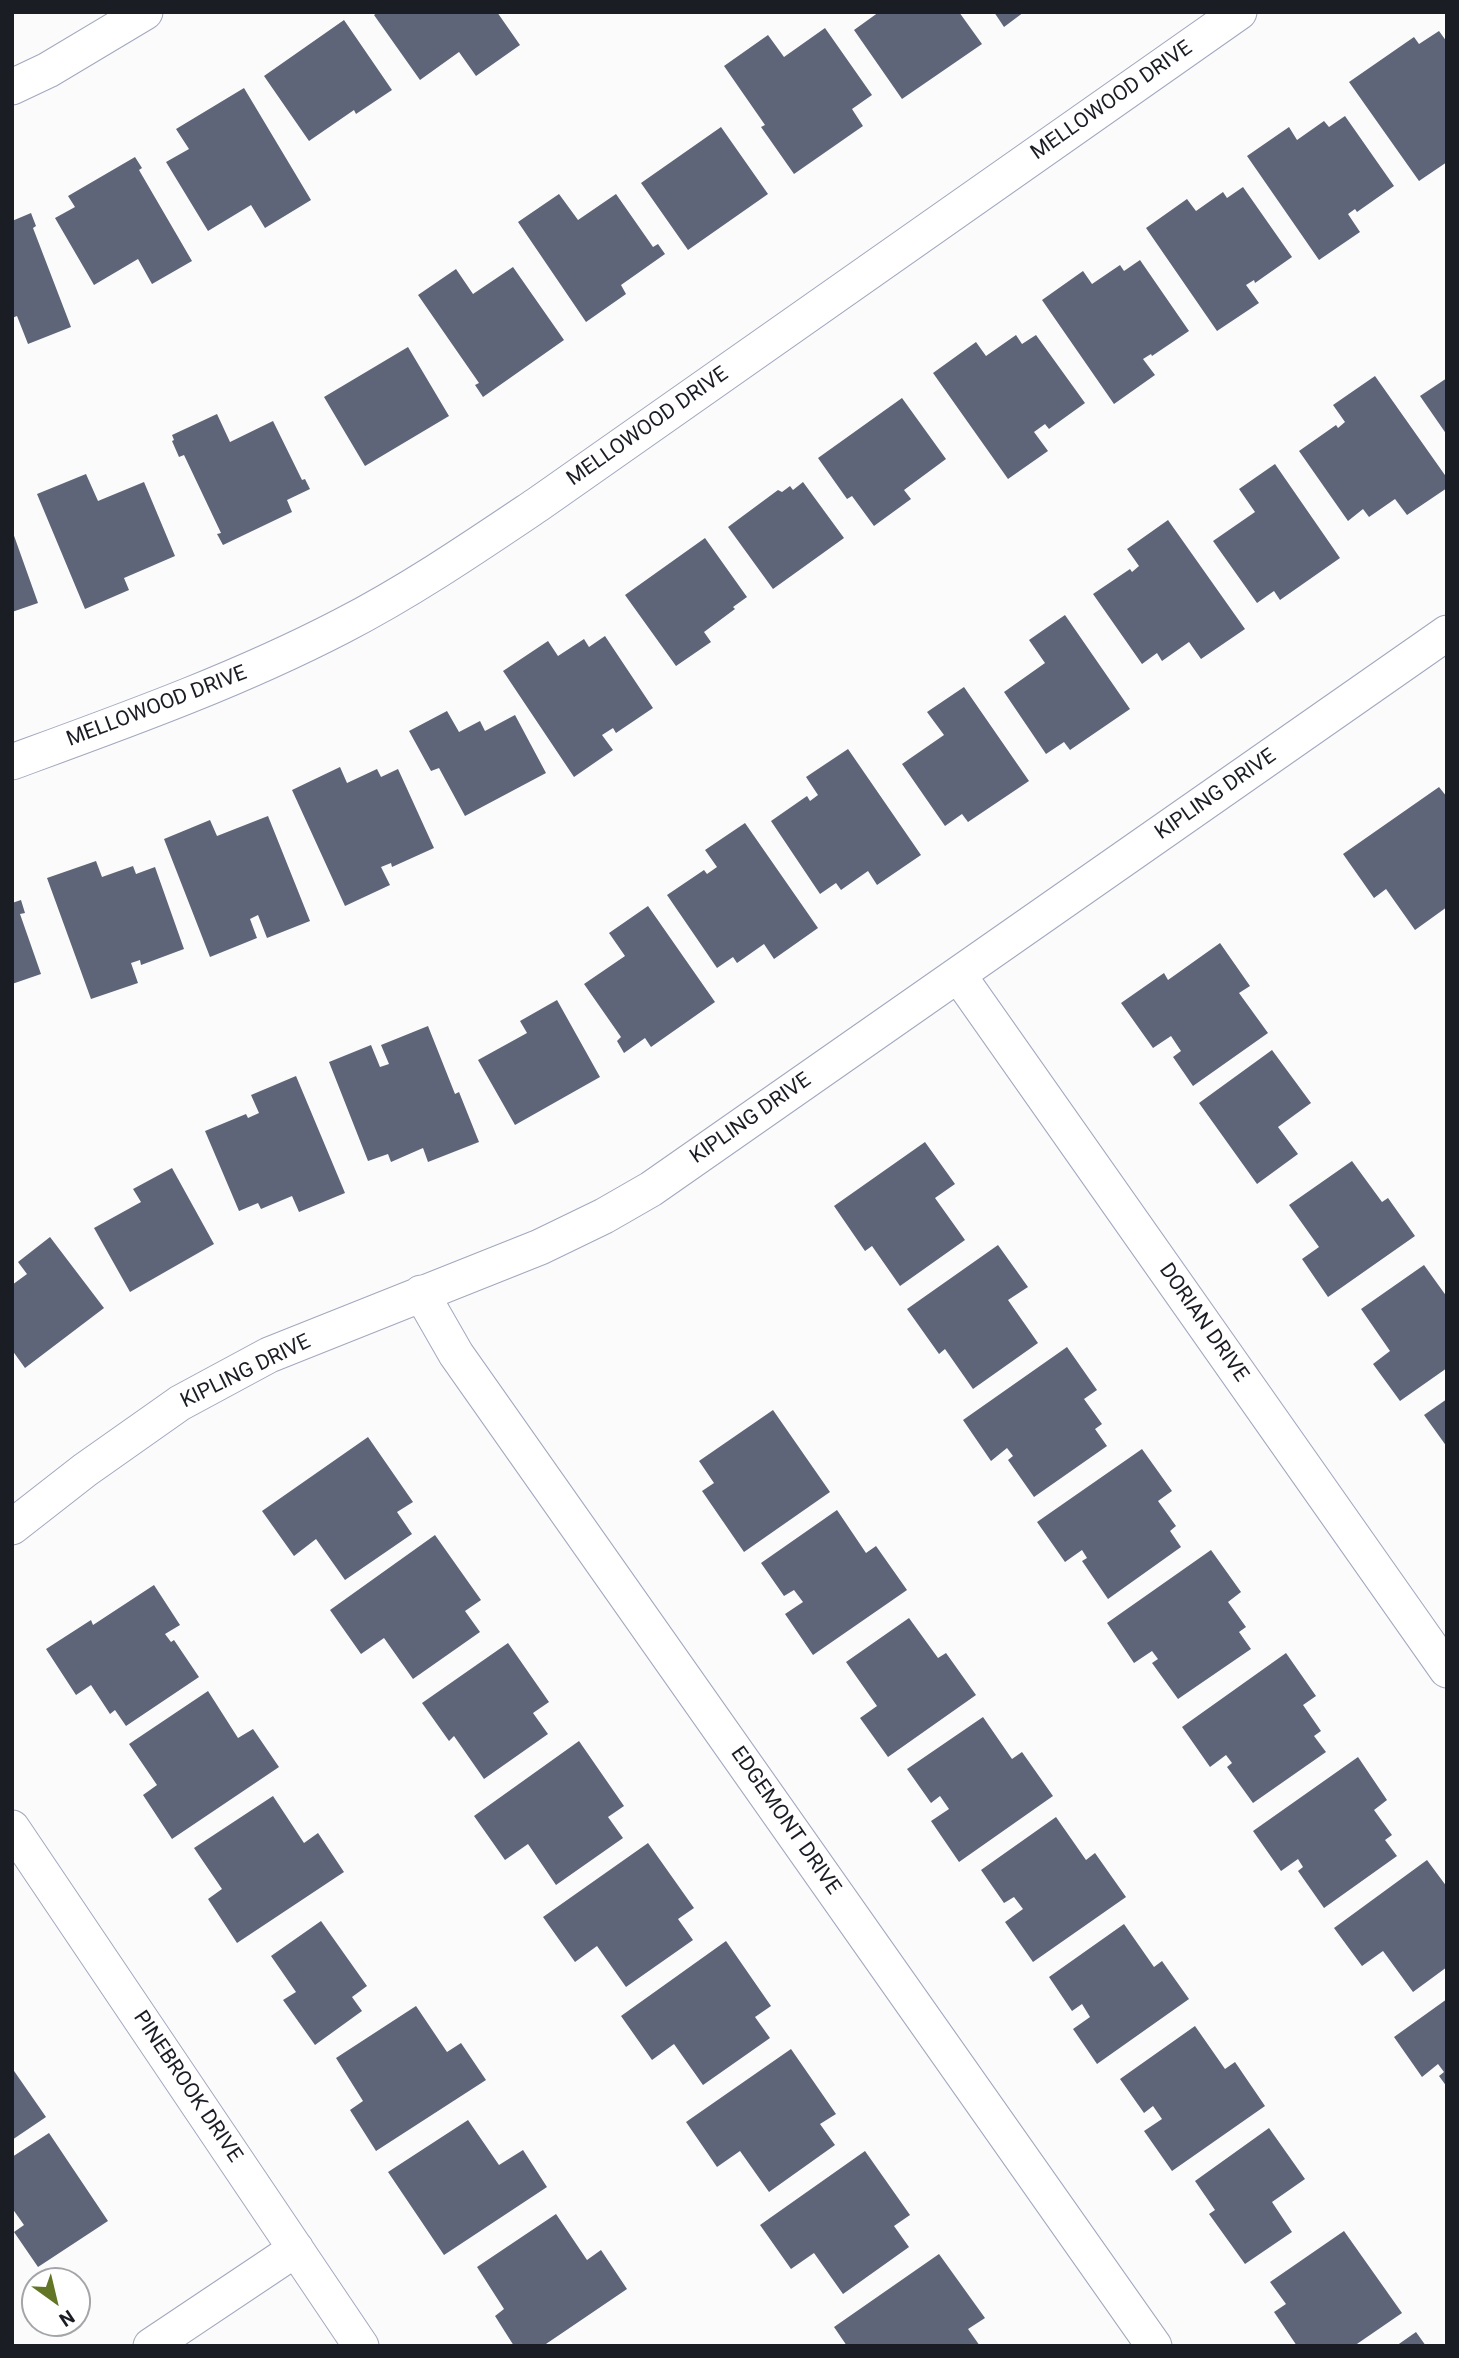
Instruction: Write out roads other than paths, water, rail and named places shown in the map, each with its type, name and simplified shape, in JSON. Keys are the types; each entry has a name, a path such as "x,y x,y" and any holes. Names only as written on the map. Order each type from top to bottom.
{"street":[{"path":"12,87 145,12"},
{"name":"MELLOWOOD DRIVE","path":"12,762 162,708 258,667 343,626 426,579 537,505 1239,12"},
{"name":"KIPLING DRIVE","path":"12,1527 85,1469 180,1403 269,1355 540,1247 604,1216 651,1189 1447,633"},
{"name":"DORIAN DRIVE","path":"959,976 1447,1670"},
{"name":"EDGEMONT DRIVE","path":"421,1293 456,1354 1154,2346"},
{"name":"PINEBROOK DRIVE","path":"12,1828 361,2346"},
{"path":"151,2346 296,2249"}]}
